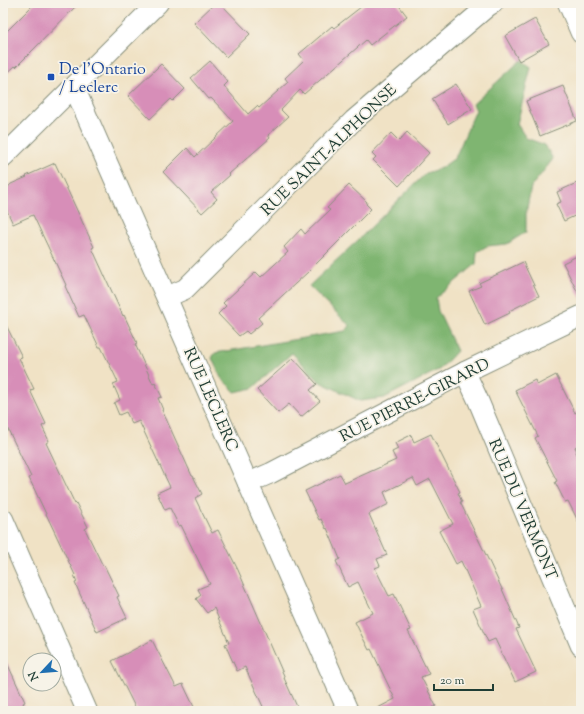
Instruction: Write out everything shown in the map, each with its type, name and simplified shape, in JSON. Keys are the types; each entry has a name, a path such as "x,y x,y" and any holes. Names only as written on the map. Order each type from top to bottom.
{"street":[{"path":"3,157 158,3"},
{"name":"RUE SAINT-ALPHONSE","path":"167,298 185,289 354,120 493,3"},
{"path":"568,3 581,33"},
{"name":"RUE LECLERC","path":"74,88 348,711"},
{"name":"RUE PIERRE-GIRARD","path":"248,483 271,473 465,372 581,316"},
{"name":"RUE DU VERMONT","path":"465,372 581,646"},
{"path":"3,519 87,711"}],"green space":[{"path":"521,60 531,67 517,124 526,138 545,145 553,159 531,187 526,213 526,232 507,244 487,246 477,252 476,264 436,298 438,311 457,351 440,369 384,398 360,401 320,382 292,353 253,388 235,392 221,378 212,358 215,353 345,331 350,326 309,286 426,173 441,168 455,158 476,110 473,104"}],"building":[{"path":"35,3 79,3 16,67 15,66 3,77 3,35"},
{"path":"215,3 220,3 250,34 226,57 194,23"},
{"path":"366,3 397,3 407,16 370,45 366,40 304,94 300,90 281,110 288,117 268,135 270,138 211,192 217,199 202,213 163,172 187,148 195,157 233,121 211,98 209,99 191,78 210,61 228,82 224,86 248,114 257,106 259,108 288,82 285,78 304,60 299,54 332,26 334,28"},
{"path":"535,19 549,44 519,61 505,36"},
{"path":"161,64 185,89 173,101 171,99 150,119 128,96"},
{"path":"456,84 472,109 448,124 432,99"},
{"path":"563,86 577,121 540,136 526,101"},
{"path":"407,132 429,153 399,186 373,160 376,157 372,153 391,133 399,141"},
{"path":"55,163 94,247 92,248 137,343 135,344 153,384 155,383 162,397 158,398 162,410 192,476 202,494 195,498 212,533 218,530 238,570 299,711 265,711 245,667 237,671 225,644 229,643 214,608 207,613 196,599 201,595 198,589 210,584 181,525 179,526 170,508 165,510 157,493 170,487 139,421 132,424 126,412 119,415 114,403 120,400 113,384 118,382 84,315 79,317 65,286 66,285 33,215 13,224 3,202 3,193 11,184"},
{"path":"581,181 581,213 564,221 556,204 561,202 557,192"},
{"path":"349,185 367,202 366,204 371,209 308,272 258,318 262,323 249,334 246,331 239,336 218,314 226,306 223,303 256,272 261,277 288,252 284,247 301,229 305,234 330,210 327,208"},
{"path":"581,254 581,299 563,263"},
{"path":"523,262 539,296 509,311 510,313 485,325 469,291 481,286 479,283"},
{"path":"3,319 22,357 19,358 34,389 30,390 46,424 42,426 49,441 46,443 75,504 76,503 88,527 85,529 119,596 117,597 127,618 97,632 75,583 77,582 75,575 3,419"},
{"path":"293,358 317,384 310,390 320,401 301,417 289,404 278,413 257,390"},
{"path":"556,375 575,413 581,410 581,444 575,447 581,462 581,527 568,501 565,502 555,482 557,481 535,438 538,436 515,390 535,380 537,385"},
{"path":"431,434 460,492 458,493 462,502 460,502 502,589 519,628 516,629 536,672 515,682 495,639 488,642 473,609 481,606 461,561 456,564 439,531 453,524 430,479 417,486 413,478 384,492 389,504 369,514 387,555 377,559 380,566 375,568 389,596 394,594 411,630 408,631 429,674 421,677 436,706 426,711 372,711 395,699 371,649 369,650 355,622 373,613 358,582 348,587 336,561 340,559 327,528 326,529 321,519 319,520 305,491 340,474 345,483 396,460 392,452 398,449 395,443 411,435 414,442"},
{"path":"152,640 176,687 183,684 194,707 185,711 137,711 112,661"},
{"path":"3,654 25,702 23,703 27,711 3,711"}],"place":[{"name":"De l'Ontario / Leclerc","path":"51,77"}]}
